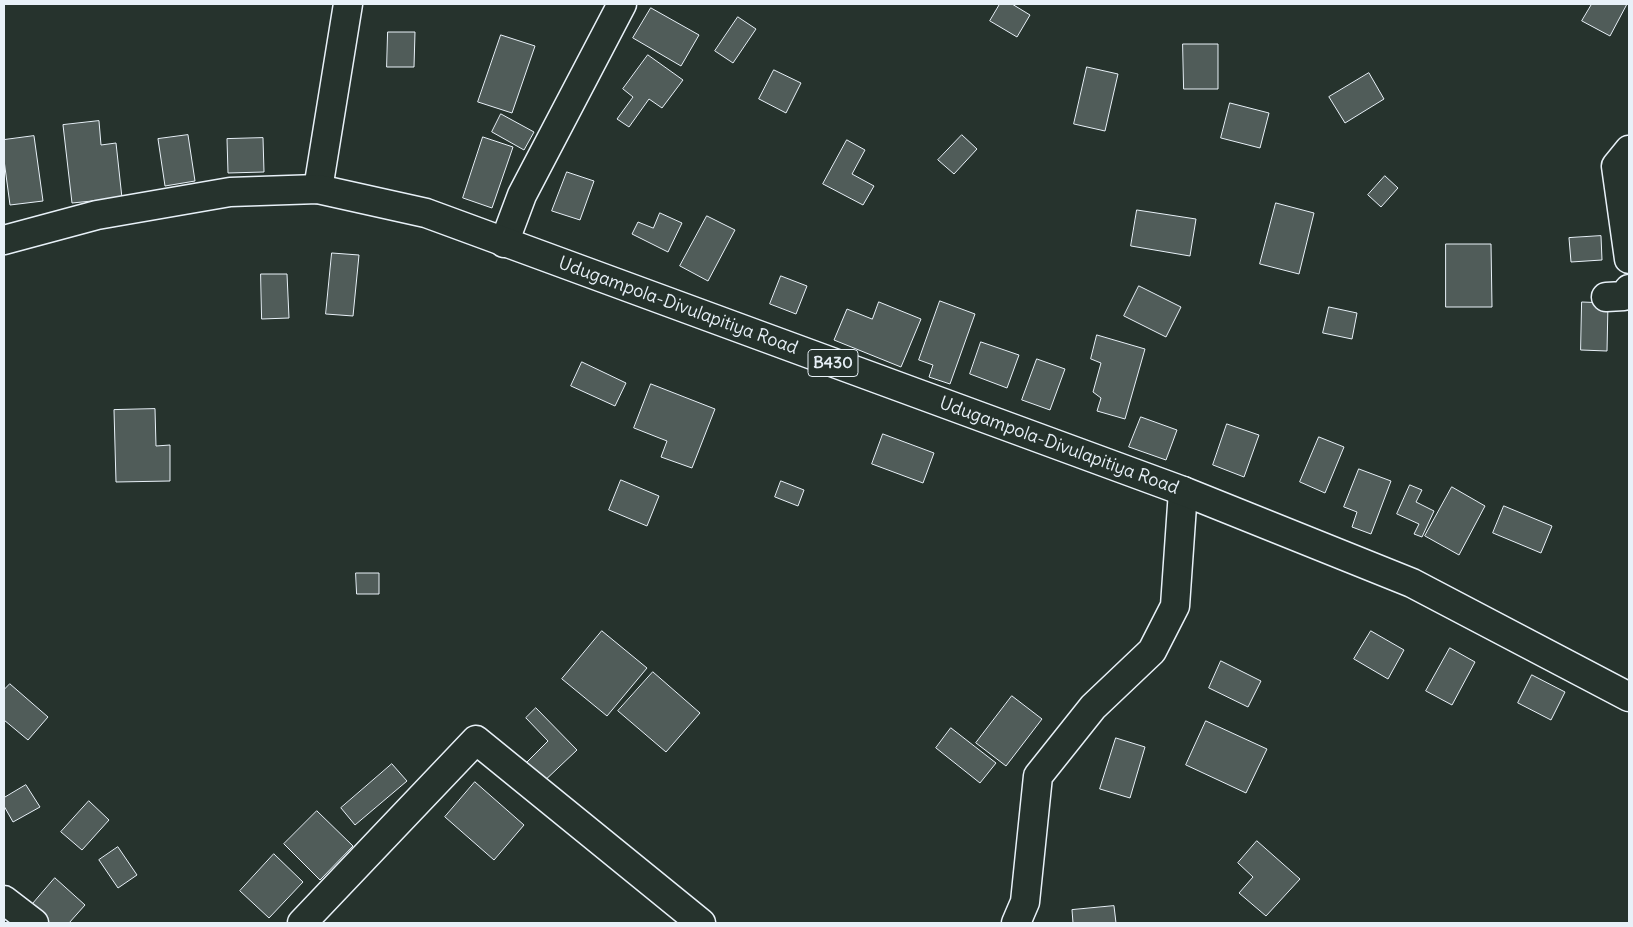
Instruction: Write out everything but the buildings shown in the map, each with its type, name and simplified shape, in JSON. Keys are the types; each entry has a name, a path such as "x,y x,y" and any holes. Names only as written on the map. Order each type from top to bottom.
{"main road":[{"path":"318,189 348,4"},
{"path":"504,243 522,194 622,4"},
{"path":"1629,150 1616,166 1629,259"},
{"name":"Udugampola-Divulapitiya Road","path":"4,240 97,215 230,192 318,189 426,213 1183,491 1412,583 1629,697"},
{"path":"1016,923 1024,902 1038,776 1093,707 1152,651 1175,606 1183,491"},
{"path":"302,923 476,740 701,923"},
{"path":"4,900 34,923"}]}
